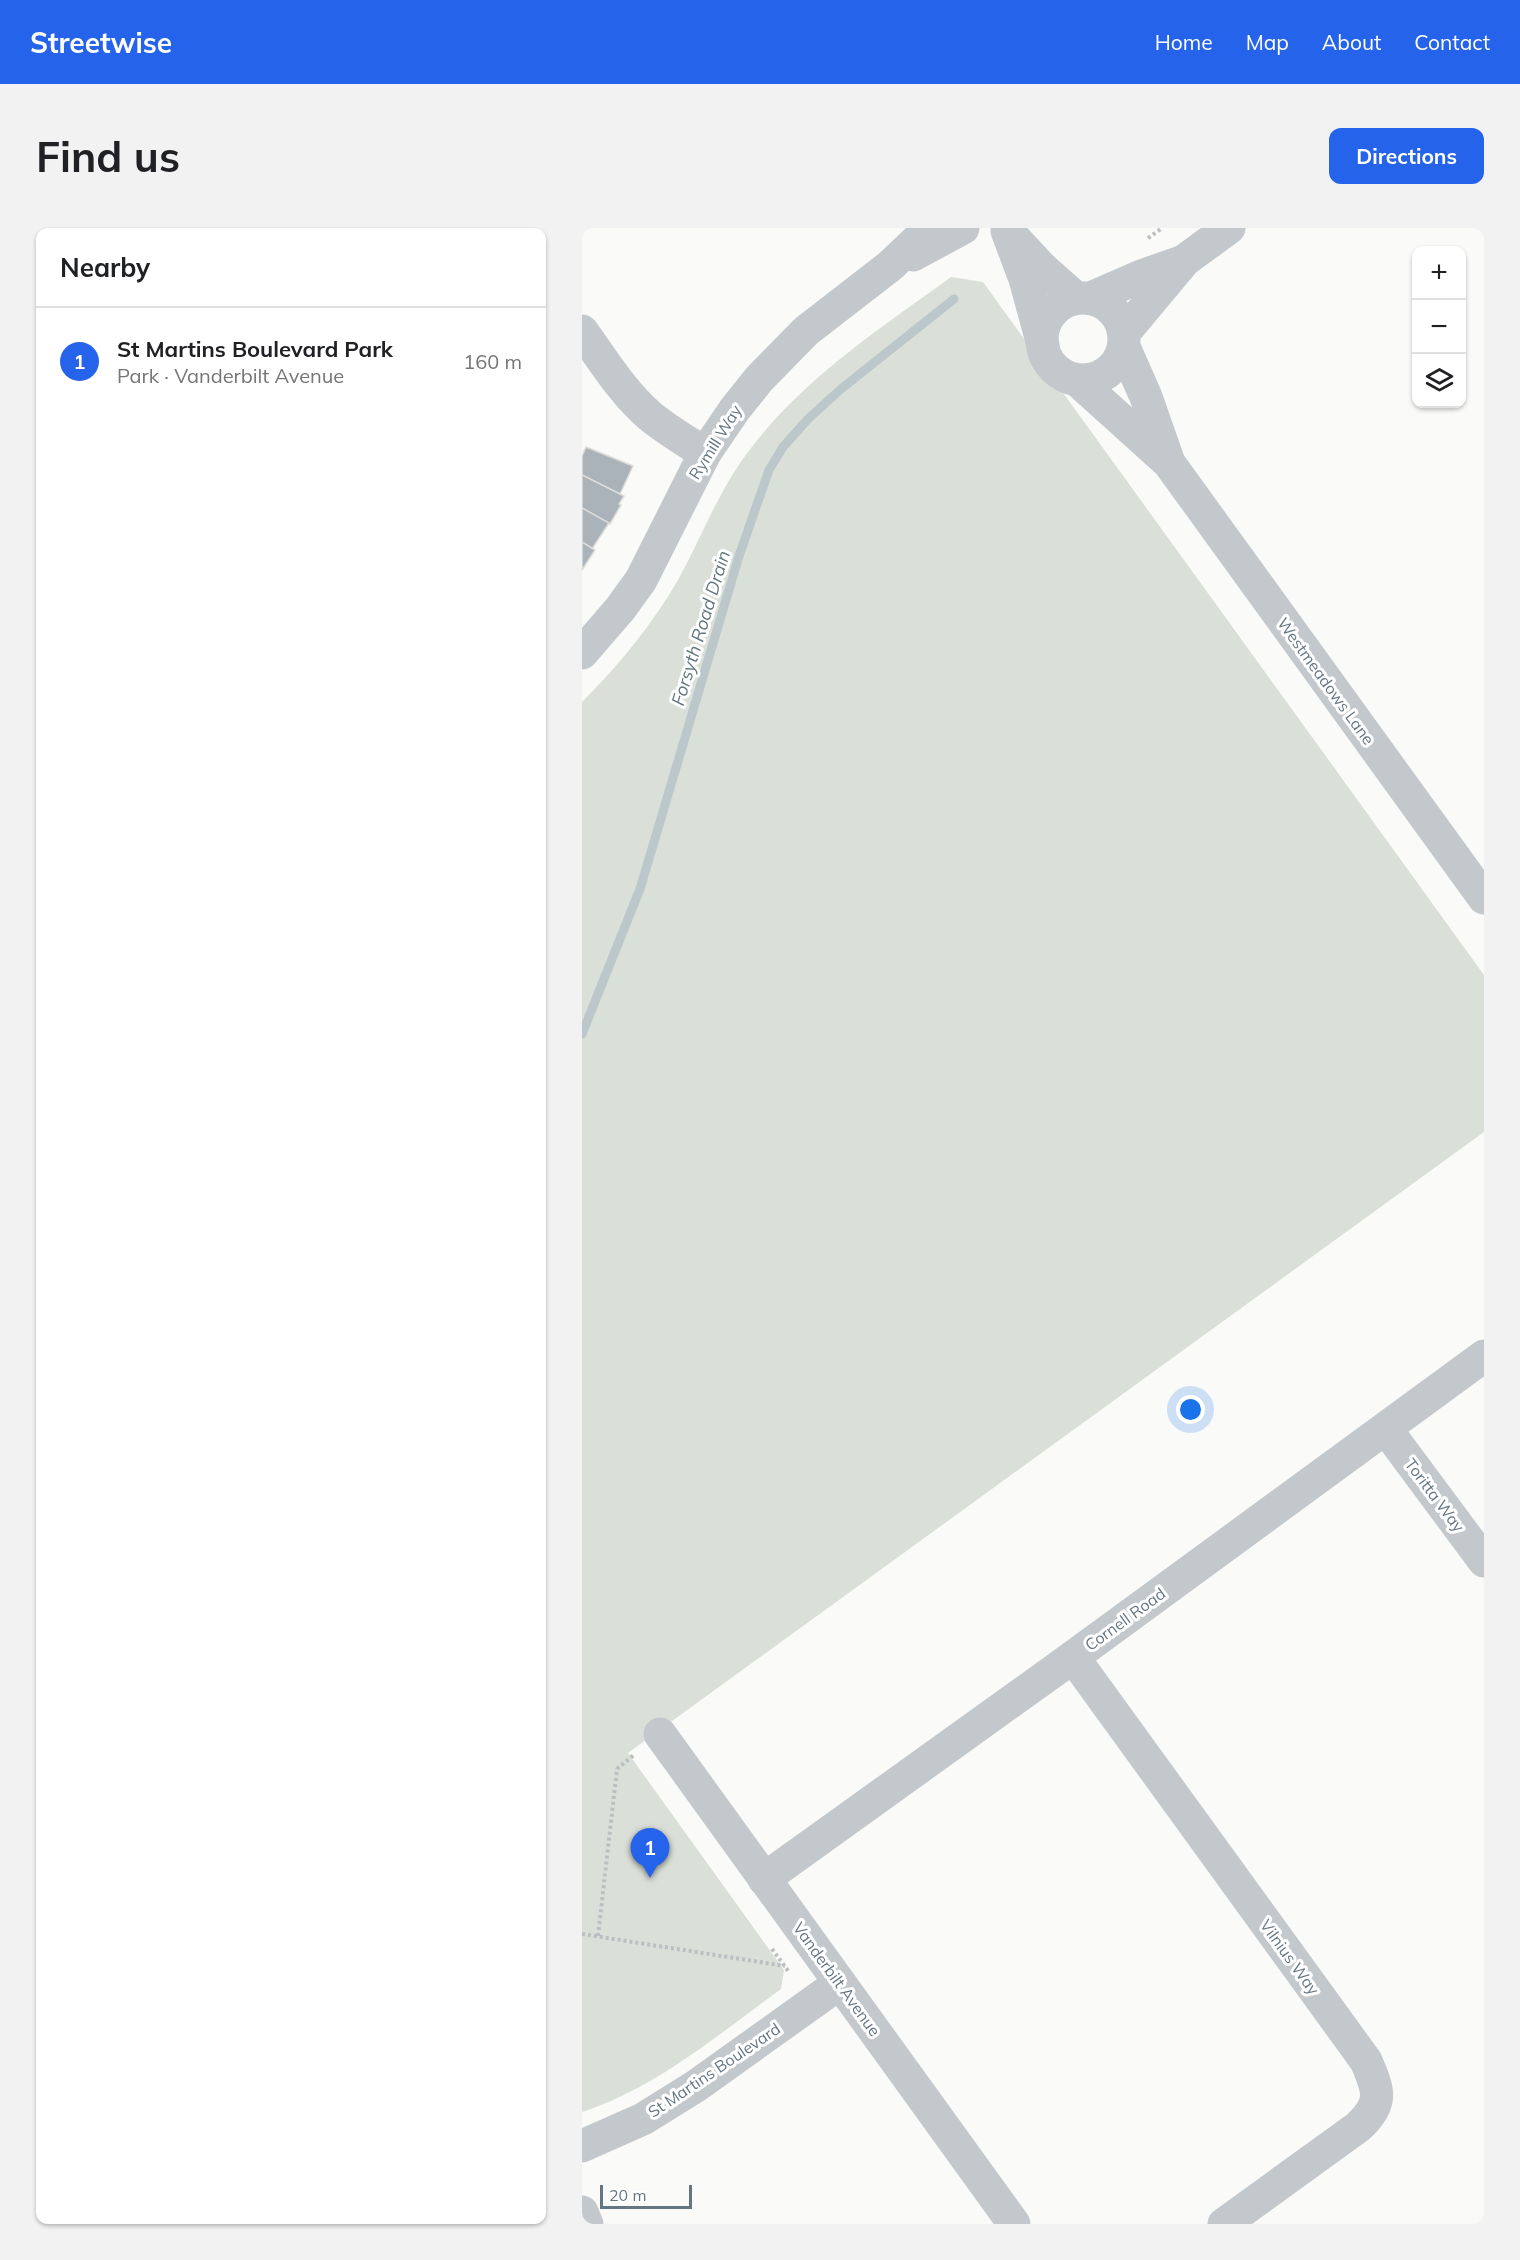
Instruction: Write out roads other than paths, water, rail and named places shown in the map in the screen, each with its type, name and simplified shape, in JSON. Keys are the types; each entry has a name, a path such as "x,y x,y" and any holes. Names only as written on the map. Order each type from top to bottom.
{"street":[{"name":"Rymill Way","path":"582,653 620,609 641,580 705,453 735,409 780,356 834,307 890,266 930,228"},
{"name":"Rymill Way","path":"890,266 963,228"},
{"path":"1045,353 1042,335 1046,322 1054,310 1066,302 1083,298 1185,260 1229,228"},
{"path":"1006,229 1025,279 1045,353 1052,365 1063,374 1077,380 1091,380 1109,371 1119,360 1124,340 1185,260"},
{"path":"1006,229 1041,267 1083,298 1109,307 1118,318 1124,340"},
{"path":"582,331 622,386 651,417 705,453"},
{"name":"Westmeadows Lane","path":"1124,340 1169,464"},
{"name":"Westmeadows Lane","path":"1077,380 1169,464 1484,898"},
{"name":"Cornell Road","path":"764,1880 1073,1658 1484,1356"},
{"name":"Toritta Way","path":"1386,1429 1484,1561"},
{"name":"Vilnius Way","path":"1073,1658 1366,2061 1375,2082 1378,2098 1370,2115 1358,2127 1224,2224"},
{"name":"Vanderbilt Avenue","path":"660,1734 1014,2224"},
{"name":"St Martins Boulevard","path":"582,2146 643,2119 696,2086 840,1983"},
{"path":"582,2212 586,2224"}],"waterway":[{"name":"Forsyth Road Drain","path":"582,1034 640,889 739,556 769,470 783,447 808,419 841,389 954,299"}],"place":[{"name":"St Martins Boulevard Park","path":"650,1878"}]}
